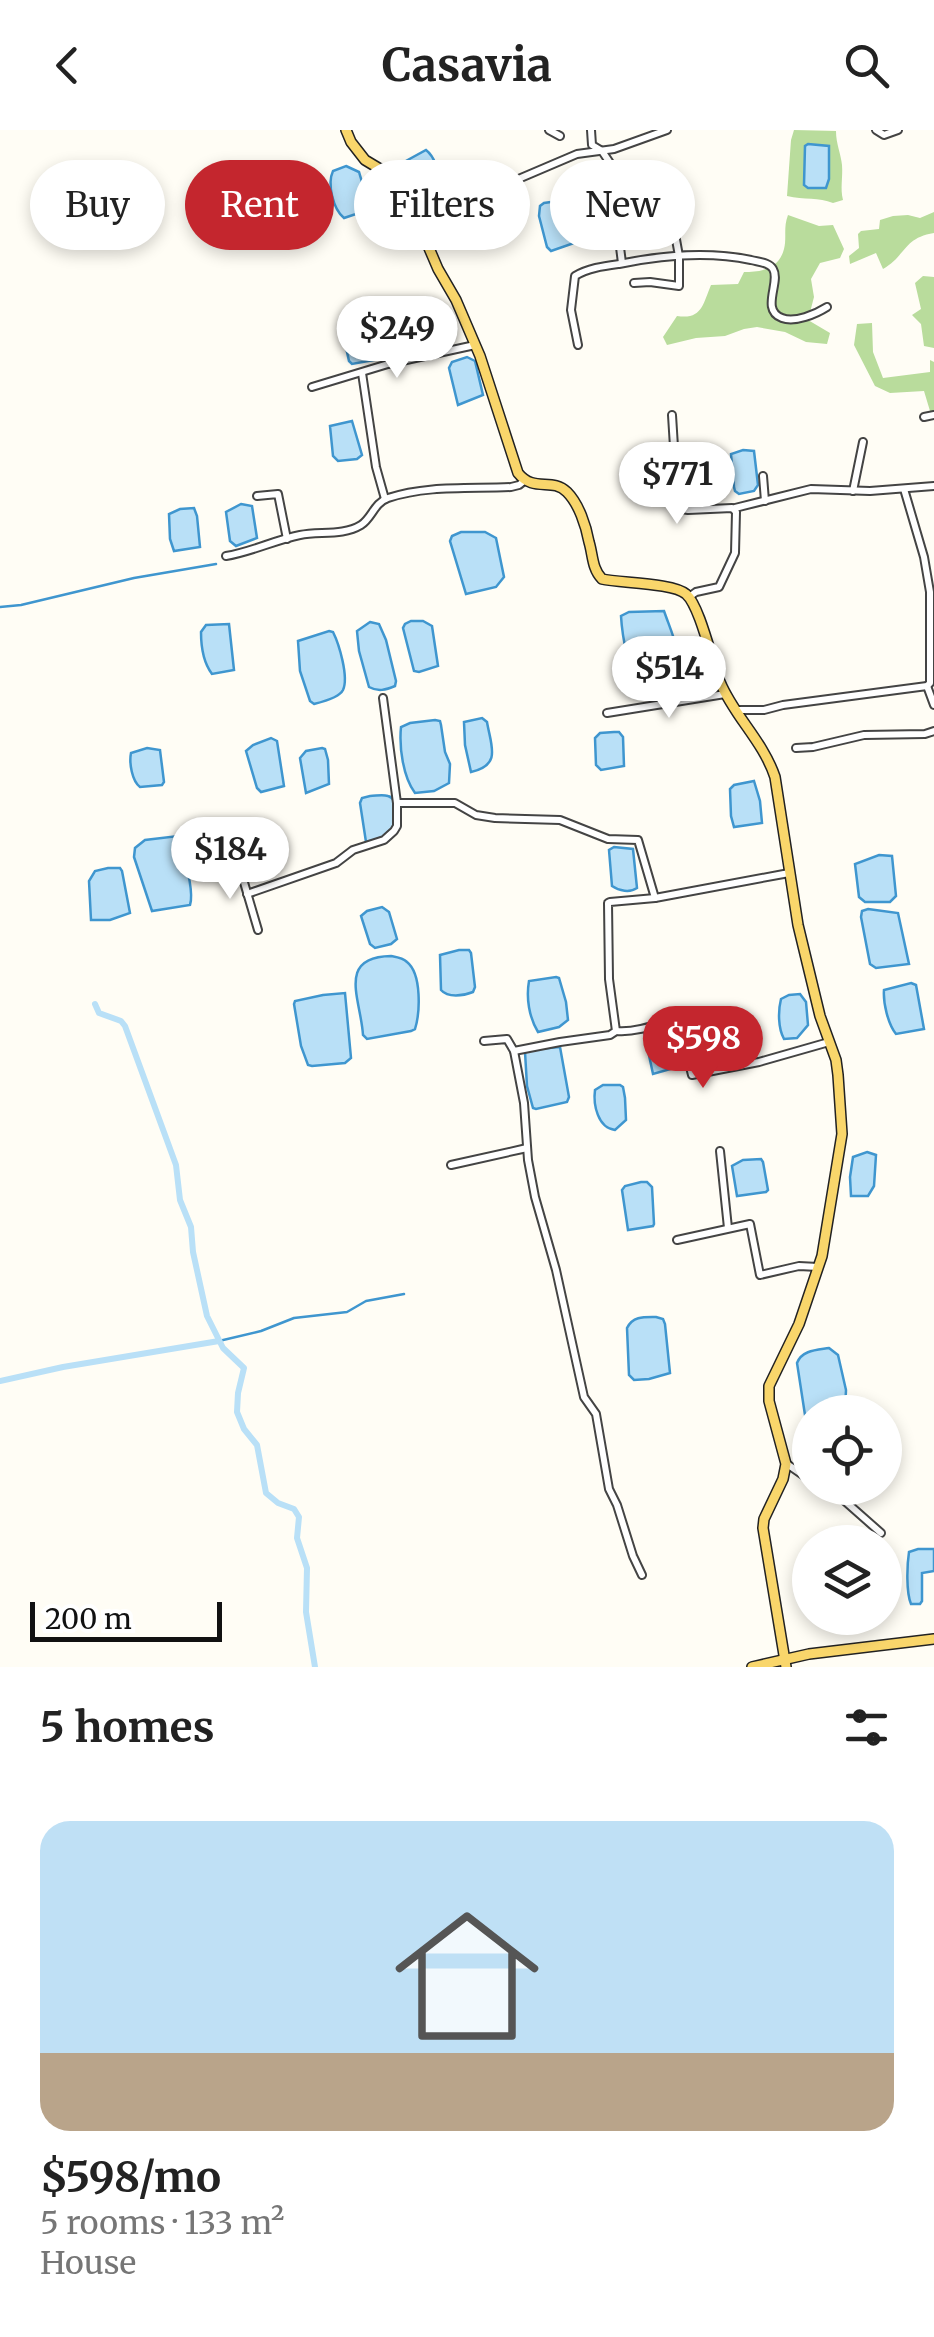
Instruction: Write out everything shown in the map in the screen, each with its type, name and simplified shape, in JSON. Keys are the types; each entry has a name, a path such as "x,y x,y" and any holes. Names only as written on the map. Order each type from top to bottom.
{"main road":[{"path":"346,130 364,160"},
{"path":"429,250 475,344 518,473 524,481 556,485 566,491 580,513 596,573 602,579 674,588 689,597 726,694 766,755 775,777 804,953 838,1075 842,1134 818,1267 799,1324 769,1386 786,1464 784,1479 763,1528 786,1663"},
{"path":"752,1667 786,1663 809,1654 934,1639"}],"street":[{"path":"548,130 560,136"},
{"path":"591,130 592,144 612,166 622,263"},
{"path":"530,174 577,154 630,145 667,130"},
{"path":"876,130 884,135 898,130"},
{"path":"634,283 679,286 678,250"},
{"path":"578,345 571,310 575,276 622,263 679,256 723,256 768,264 774,272 773,310 778,316 785,320 826,307"},
{"path":"312,387 475,344"},
{"path":"362,373 374,456 385,499"},
{"path":"672,415 681,508 735,508 811,489 853,491 934,486"},
{"path":"924,417 934,416"},
{"path":"853,491 863,442"},
{"path":"763,476 765,502"},
{"path":"226,556 287,539 357,527 385,499 454,487 511,487 524,481"},
{"path":"904,489 930,592 931,678 927,686 934,705"},
{"path":"257,496 278,494 287,539"},
{"path":"689,597 719,587 735,553 735,508"},
{"path":"735,710 764,710 927,686"},
{"path":"607,713 726,694"},
{"path":"247,894 336,863 360,846 391,835 397,826 397,802 382,698"},
{"path":"796,748 864,736 934,732"},
{"path":"397,802 455,804 476,815 495,818 560,820 608,839 638,840 654,898"},
{"path":"238,862 258,930"},
{"path":"616,1031 608,979 608,904 789,873"},
{"path":"616,1031 640,1030 678,1018 692,1075 759,1062 829,1042"},
{"path":"514,1052 616,1031"},
{"path":"484,1041 506,1039 514,1052 535,1197 556,1270 584,1398 596,1414 609,1489 642,1575"},
{"path":"452,1164 527,1148"},
{"path":"720,1150 728,1228"},
{"path":"677,1240 750,1224 760,1275 799,1266 818,1267"},
{"path":"786,1464 792,1468"},
{"path":"850,1505 871,1525"}],"green space":[{"path":"794,130 836,131 843,200 833,203 787,196"},
{"path":"934,212 934,233 916,239 883,269 876,253 850,264 849,256 859,248 861,231 879,229 880,220 893,216 920,218"},
{"path":"788,215 819,226 833,225 844,249 840,258 820,263 811,279 814,297 808,320 830,333 827,344 806,342 785,332 757,327 667,345 663,337 677,316 697,313 711,285 738,284 744,272 763,270 778,261 784,249"},
{"path":"923,276 934,277 934,348 924,346 921,324 912,315 921,309 915,283"},
{"path":"872,323 873,352 883,378 930,372 930,360 934,362 934,415 924,391 890,393 875,386 854,345 857,324"}],"water":[{"path":"808,144 829,146 826,188 804,185"},
{"path":"426,150 434,160 408,160"},
{"path":"346,166 354,170 354,215 344,218 334,203 334,171"},
{"path":"550,202 550,250 539,216 544,203"},
{"path":"359,316 371,333 374,360 352,364 341,325 342,321"},
{"path":"467,357 475,361 483,395 458,405 449,368 452,362"},
{"path":"352,421 362,455 338,461 333,456 330,426"},
{"path":"754,451 758,485 754,491 739,494 734,487 731,454"},
{"path":"241,504 252,506 257,538 236,546 230,541 226,512"},
{"path":"194,508 200,547 174,551 169,514"},
{"path":"461,532 485,532 496,538 504,577 496,587 466,594 450,541"},
{"path":"664,611 678,655 678,682 642,690 630,666 621,616 629,612"},
{"path":"411,621 432,626 438,666 414,671 403,628"},
{"path":"370,622 379,624 386,640 395,686 376,690 369,687 357,631"},
{"path":"229,624 234,670 212,674 203,654 201,632 206,625"},
{"path":"333,632 340,652 345,684 338,695 314,704 300,671 298,641"},
{"path":"482,718 487,722 491,759 471,772 464,722"},
{"path":"440,721 450,764 449,783 434,791 415,793 403,762 401,727"},
{"path":"619,732 623,737 624,766 601,770 596,765 595,738 600,733"},
{"path":"271,738 277,741 284,786 261,792 246,751"},
{"path":"147,748 160,750 162,785 140,787 133,776 131,753"},
{"path":"322,748 328,760 329,784 306,793 300,758 306,751"},
{"path":"754,781 762,823 734,827 730,789"},
{"path":"370,796 392,798 396,813 389,833 366,842 360,803"},
{"path":"178,836 190,881 190,905 152,911 134,857 135,848 145,840"},
{"path":"633,849 637,888 634,890 612,886 609,850"},
{"path":"879,855 892,856 896,896 890,902 865,902 859,897 855,864"},
{"path":"95,871 122,871 130,913 110,920 91,920 89,881"},
{"path":"382,907 389,912 397,939 375,948 361,916"},
{"path":"862,911 898,913 909,964 876,968 870,964 861,917"},
{"path":"459,950 471,953 475,987 473,992 460,995 444,993 440,955"},
{"path":"391,956 405,961 415,975 419,1004 415,1029 367,1039 356,995 357,972 374,958"},
{"path":"556,977 568,1020 559,1027 538,1032 529,1007 529,981"},
{"path":"916,985 924,1029 896,1034 887,1013 884,990"},
{"path":"345,993 351,1058 345,1063 308,1065 301,1046 295,1001"},
{"path":"800,994 806,1002 808,1025 797,1038 784,1039 779,1019 781,999"},
{"path":"662,1025 670,1032 675,1065 653,1074 644,1032"},
{"path":"560,1047 567,1102 533,1108 525,1052"},
{"path":"603,1085 623,1087 626,1120 615,1130 604,1125 596,1109 595,1090"},
{"path":"867,1152 876,1155 874,1186 868,1196 851,1196 853,1157"},
{"path":"761,1159 768,1190 737,1196 732,1166 743,1160"},
{"path":"641,1182 652,1187 654,1224 628,1230 622,1190"},
{"path":"656,1317 665,1324 670,1373 634,1380 629,1375 627,1328 636,1319"},
{"path":"829,1348 838,1355 846,1395 802,1395 797,1363 815,1350"},
{"path":"934,1549 934,1571 922,1573 922,1601 911,1604 909,1552"}],"waterway":[{"path":"0,607 216,564"},
{"path":"95,1004 99,1013 125,1026 176,1165 180,1200 191,1227 207,1316 223,1348 244,1368 237,1412 257,1445 266,1493 294,1509 299,1517 297,1538 307,1568 306,1612 315,1667"},
{"path":"219,1341 294,1318 347,1312 366,1301 404,1294"},
{"path":"0,1381 219,1341"}]}
